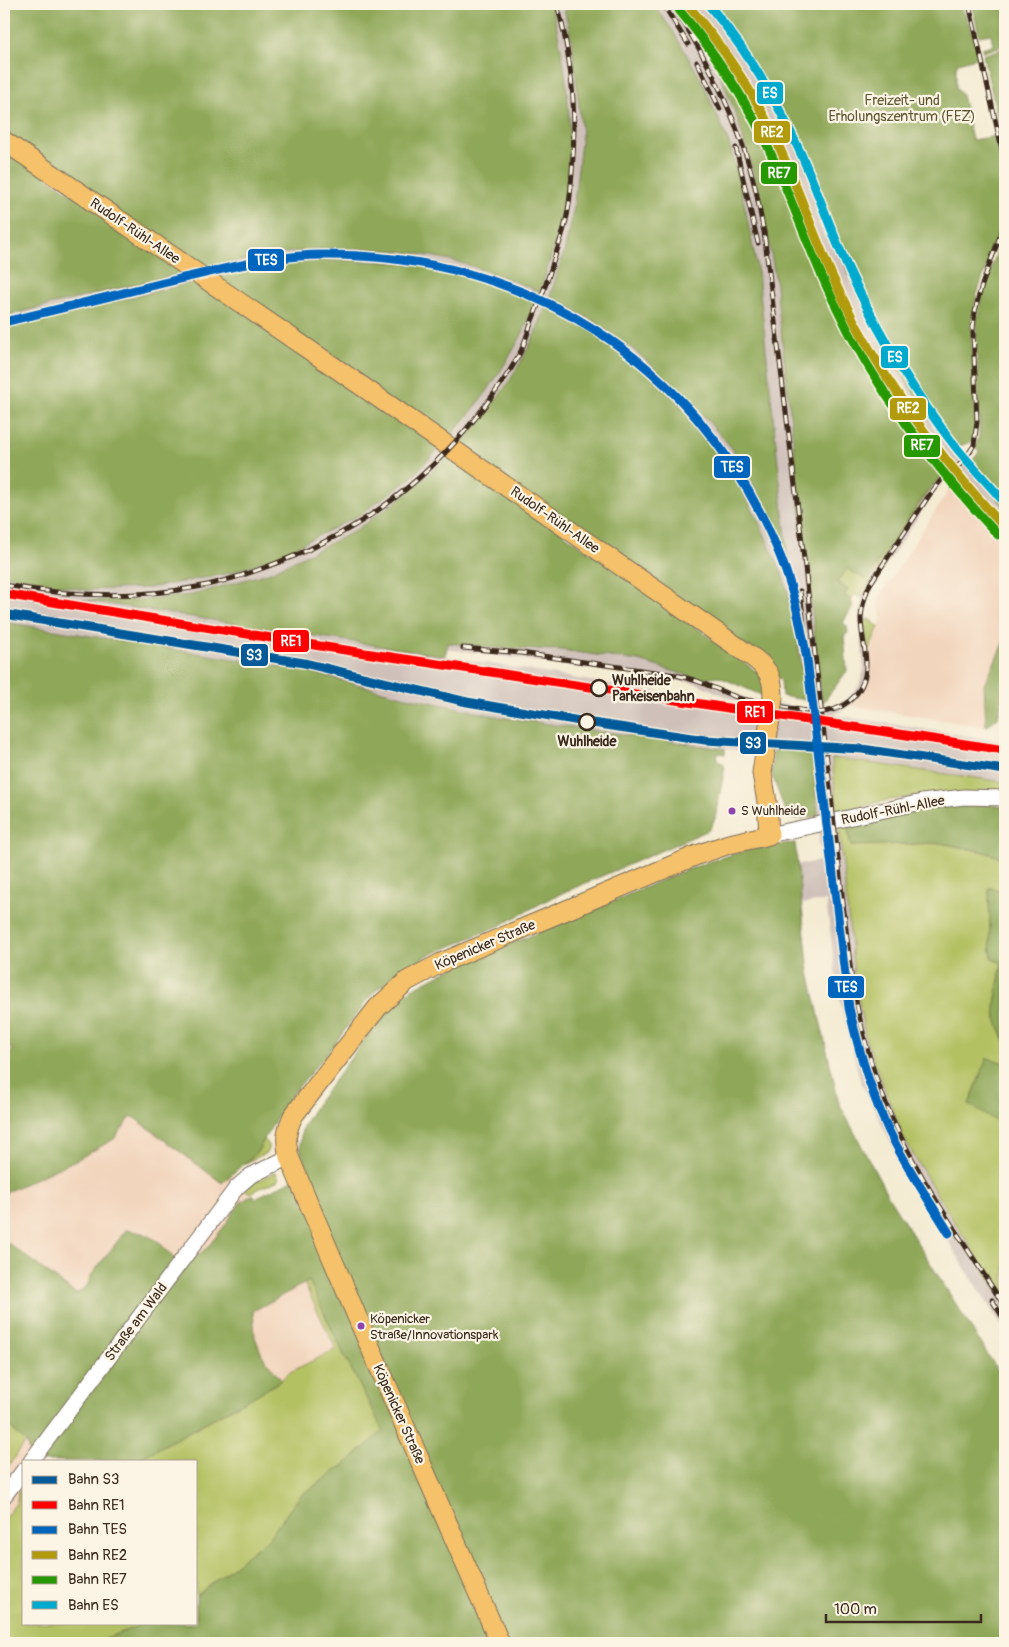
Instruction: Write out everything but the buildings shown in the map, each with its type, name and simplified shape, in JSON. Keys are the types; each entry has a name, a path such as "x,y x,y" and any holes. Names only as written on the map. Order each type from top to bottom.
{"main road":[{"name":"Rudolf-Rühl-Allee","path":"4,141 340,371 763,665 773,684 774,698 762,773 767,802 769,835"},
{"name":"Köpenicker Straße","path":"500,1643 289,1157 285,1143 289,1125 378,1007 407,981 441,963 697,855 729,844 769,835"}],"street":[{"name":"Rudolf-Rühl-Allee","path":"769,835 922,802 964,797 1005,798"},
{"name":"Straße am Wald","path":"32,1460 241,1183 250,1176 289,1157"},
{"path":"4,1496 22,1473"}],"shaded area":[{"path":"551,4 563,4 572,43 582,134 573,211 565,249 550,296 595,322 634,350 685,395 731,447 763,502 788,565 758,273 729,143 702,81 673,31 653,4 704,4 762,81 809,173 852,282 893,360 926,412 963,458 970,448 972,453 966,462 1005,508 1005,537 949,477 937,488 870,590 864,610 870,660 869,678 853,704 834,715 1005,742 1005,782 832,758 837,813 938,1196 1005,1301 1005,1331 910,1181 860,1080 838,992 826,901 800,904 796,865 821,861 812,756 714,748 500,717 402,696 302,670 4,622 4,575 85,590 149,588 230,573 275,557 358,516 411,478 464,423 492,384 407,263 323,260 289,263 245,269 4,328 4,316 199,269 270,255 315,250 357,249 432,256 467,265 540,292 561,219 567,190 570,146 568,91 561,43","holes":["707,42 741,86 770,136 834,292 872,363 914,431 946,473 930,489 866,587 862,598 859,619 864,670 859,686 848,699 835,707 816,710 748,699 687,675 639,661 561,650 507,649 448,643 447,649 696,683 734,700 781,711 445,656 87,601 138,600 192,595 268,573 353,532 397,501 436,468 476,427 519,365 532,342 729,467 760,522 787,588 800,655 805,700 822,704 775,277 761,199 737,118"]},
{"path":"951,479 1005,537 1005,639 984,685 986,727 852,706 869,678 868,651 882,619 877,601 947,493"},
{"path":"4,1046 140,1092 230,1171 250,1195 253,1194 255,1198 267,1192 343,1353 197,1460 22,1460 22,1618 4,1627"}],"green space":[{"path":"4,4 551,4 565,73 570,142 567,189 562,215 540,292 459,262 391,250 311,250 271,255 199,269 4,136"},
{"path":"563,4 653,4 673,31 702,81 729,143 742,192 758,273 789,567 763,502 731,447 685,395 634,350 595,322 550,296 565,249 573,211 582,134 572,43"},
{"name":"Freizeit- und Erholungszentrum (FEZ)","path":"704,4 959,4 963,10 979,57 958,63 956,67 956,88 962,95 972,140 996,136 1005,174 1005,215 977,294 971,323 975,422 973,441 960,446 951,444 926,412 893,360 852,282 809,173 762,81"},
{"path":"972,4 1005,4 1005,45 983,52 982,48 993,45 991,34 979,36"},
{"path":"706,40 741,86 770,136 834,292 872,363 914,431 944,471 941,478 925,494 869,576 865,579 847,569 837,582 848,590 844,595 851,600 853,606 843,623 847,626 848,633 844,636 847,671 822,704 775,277 761,199 737,118"},
{"path":"1005,48 1005,149 983,55"},
{"path":"4,148 187,272 4,316"},
{"path":"1005,229 1005,508 969,465 979,452 975,447 979,436 976,323 981,297"},
{"path":"323,260 426,266 479,280 535,302 522,334 504,365 478,404 447,440 211,277 267,266"},
{"path":"198,281 440,447 411,478 358,516 275,557 230,573 149,588 85,590 4,575 4,328"},
{"path":"546,306 601,336 642,368 666,389 707,437 726,463 757,518 785,583 796,630 805,700 782,696 781,680 458,446 508,383 533,338"},
{"path":"450,454 681,616 760,674 766,697 717,676 699,679 639,661 561,650 492,648 448,643 445,656 82,600 138,600 192,595 268,573 353,532 397,501"},
{"path":"930,489 872,577 862,598 855,594 851,600 844,595 848,590 837,582 846,568 865,579 925,493"},
{"path":"869,619 879,627 868,651 864,620"},
{"name":"Wuhlheide","path":"4,622 302,670 402,696 500,717 725,749 725,754 718,753 717,761 723,763 725,767 715,819 709,830 551,898 501,925 427,956 397,973 372,994 330,1050 290,1097 256,1153 222,1183 132,1116 114,1139 78,1159 4,1193 4,1067 7,1057 13,1049 4,1046"},
{"path":"1005,639 1005,696 1003,695 998,717 986,727 984,685"},
{"path":"774,749 812,752 818,816 794,819 787,816 771,772"},
{"path":"832,758 1005,782 1005,792 916,796 884,801 837,813"},
{"path":"977,803 1005,807 1005,859 984,852 941,843 851,846 847,824 923,807"},
{"path":"847,824 851,846 941,843 984,852 1005,859 1005,890 989,889 992,959 1002,963 995,1004 996,1019 1005,1041 1005,1063 987,1058 969,1104 1005,1126 1005,1301 904,1139 866,1040 855,983 839,826"},
{"path":"795,843 809,972 839,1103 888,1196 1005,1382 1005,1643 96,1643 142,1624 198,1624 198,1594 268,1539 300,1496 344,1465 383,1431 309,1281 253,1311 255,1337 262,1355 281,1380 278,1383 137,1460 31,1460 26,1442 4,1421 4,1240 76,1294 88,1285 90,1277 126,1230 142,1233 158,1241 174,1258 191,1260 207,1248 240,1203 253,1194 255,1198 309,1172 301,1154 300,1145 303,1126 318,1102 374,1027 397,1001 410,990 446,971 701,865 723,857 770,846"},
{"path":"989,888 1005,890 1005,1041 996,1019 995,1004 1002,963 992,959"},
{"path":"987,1058 1005,1063 1005,1126 969,1105"},
{"path":"264,1139 268,1146 266,1153 244,1164 261,1147"},
{"path":"276,1172 279,1180 249,1193 245,1189 254,1182"},
{"path":"310,1281 343,1353 384,1431 344,1465 300,1496 268,1539 198,1594 198,1460 137,1460 278,1383 288,1373 336,1349 304,1283"},
{"path":"4,1421 26,1442 4,1472"},
{"path":"18,1492 22,1492 22,1624 142,1624 96,1643 4,1643 4,1519 17,1502"}],"railway":[{"path":"4,585 52,592 124,595 173,591 232,578 295,555 323,543 349,528 374,513 398,495 443,455 487,403 520,353 565,226 571,184 574,129 570,66 557,4"},
{"path":"663,4 688,44"},
{"path":"672,4 710,70 742,142 756,191 764,232 805,567 852,982 865,1040 883,1096 908,1151 939,1205 1005,1307"},
{"path":"969,4 1005,163"},
{"path":"697,62 720,109"},
{"path":"736,148 758,243"},
{"path":"463,648 521,653 676,675 697,681 741,699 811,712 832,710 849,701 856,694 865,676 866,659 861,618 870,584 930,494 942,479 964,461 974,445 977,422 974,318 980,290 1005,222"},
{"path":"800,591 812,694"},
{"path":"992,1300 1005,1321"}],"rail line":[{"name":"RE2","path":"687,4 736,69 767,122 785,159 833,278 858,329 876,360 894,389 936,447 1005,528"},
{"name":"ES","path":"708,4 748,57 782,114 808,170 847,267 901,368 955,446 1005,503"},
{"name":"RE7","path":"679,10 704,41 748,108 775,163 824,281 867,364 906,424 928,453 998,535"},
{"name":"TES","path":"4,322 235,266 288,257 324,255 398,260 468,274 534,297 595,330 651,371 700,422 742,480 776,546 787,574 807,659 849,1008 853,1026 880,1112 908,1167 949,1233"},
{"name":"RE1","path":"4,594 332,648 1005,750"},
{"name":"S3","path":"4,614 304,663 467,702 586,722 705,740 862,749 1005,770"}],"place":[{"name":"Wuhlheide Parkeisenbahn","path":"599,688"},
{"name":"Wuhlheide","path":"587,722"},
{"name":"S Wuhlheide","path":"732,811"},
{"name":"Köpenicker Straße/Innovationspark","path":"361,1326"}]}
